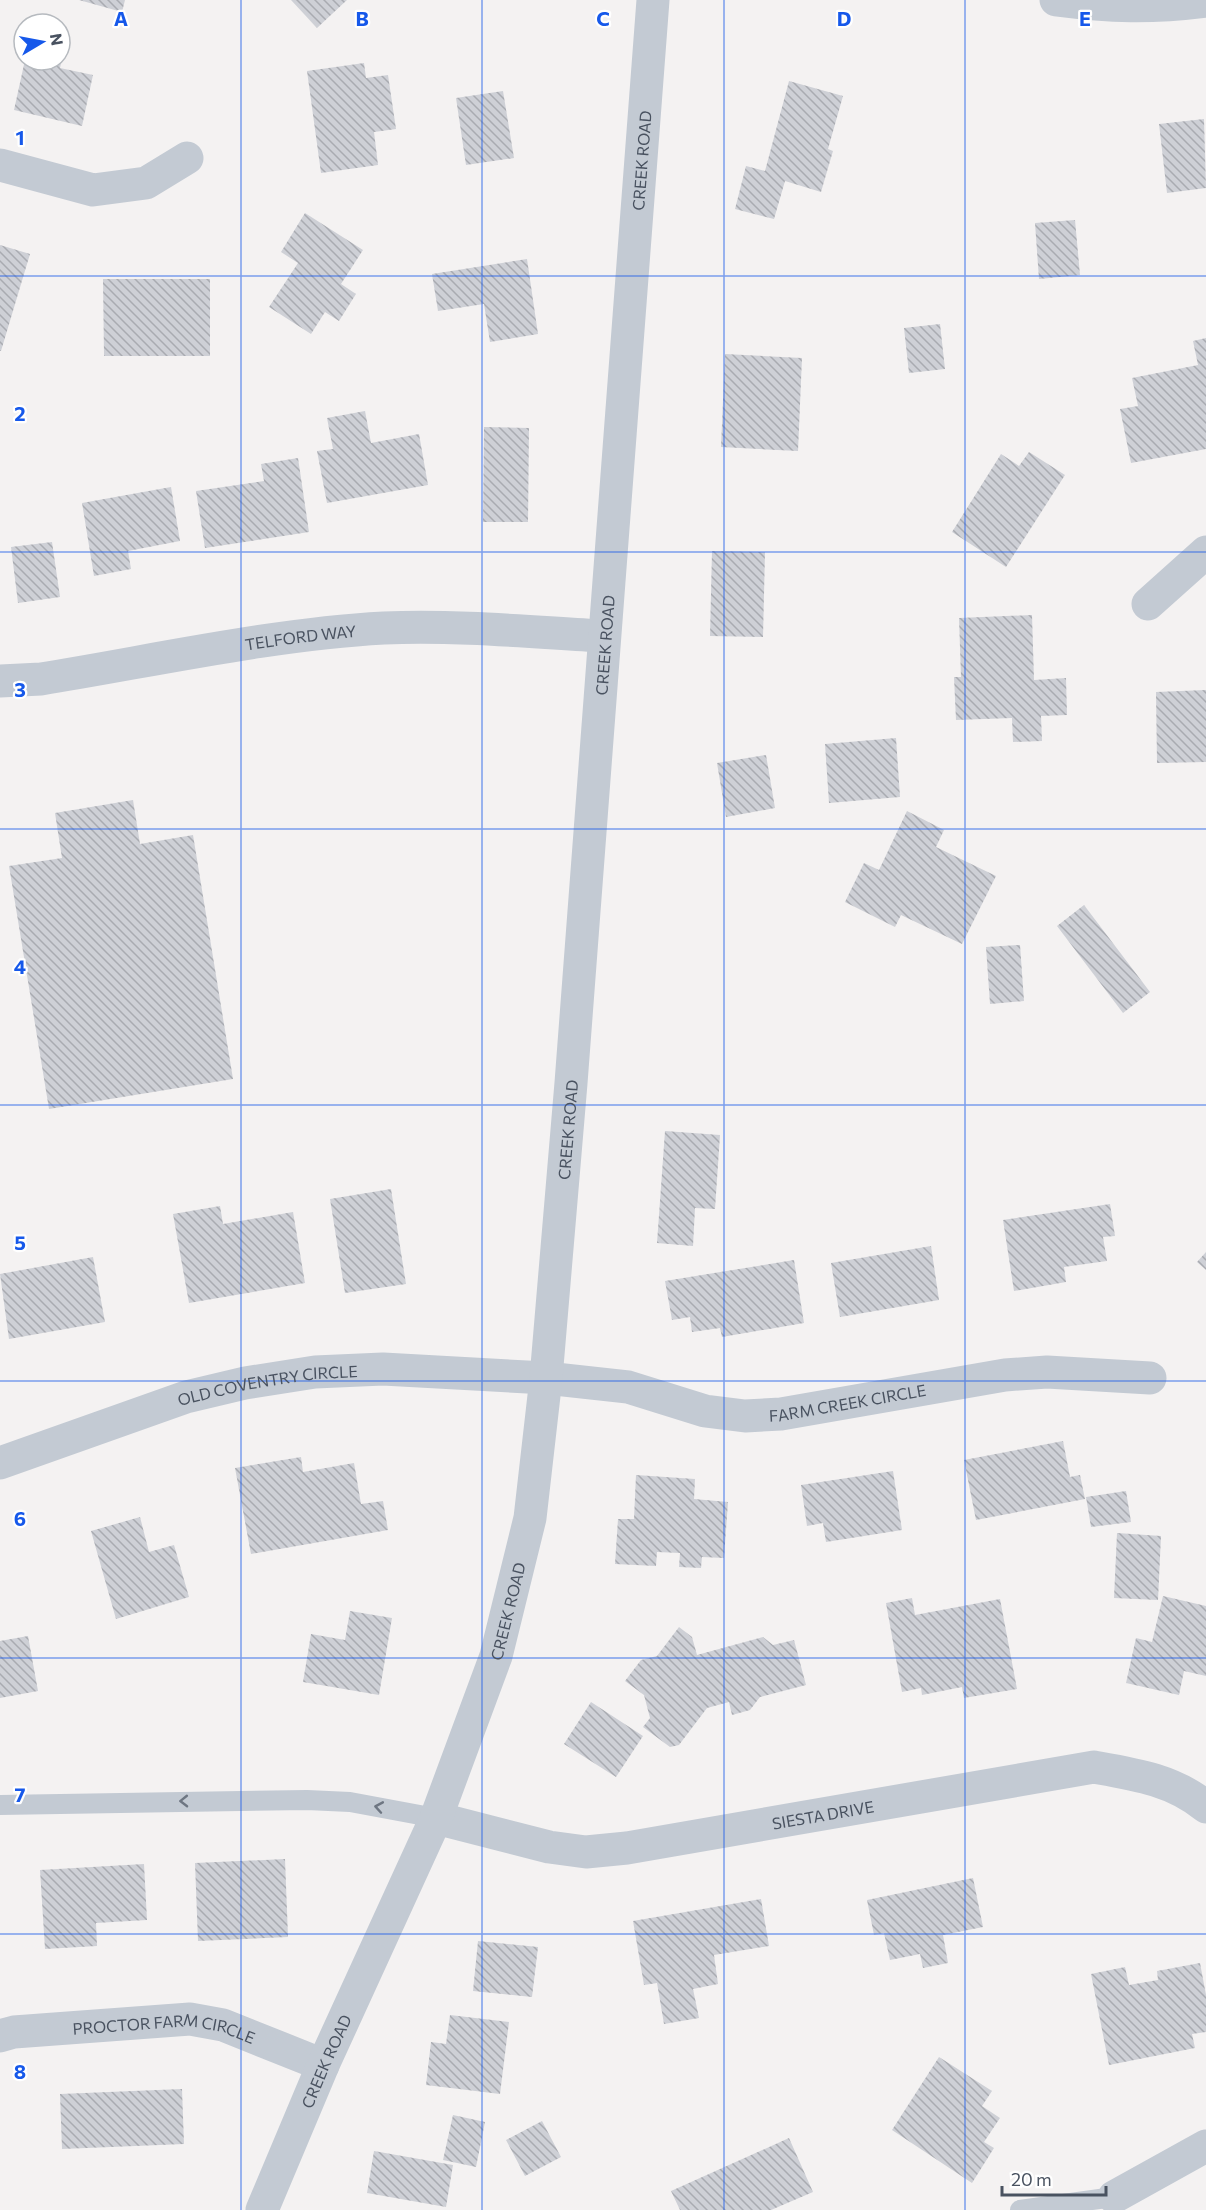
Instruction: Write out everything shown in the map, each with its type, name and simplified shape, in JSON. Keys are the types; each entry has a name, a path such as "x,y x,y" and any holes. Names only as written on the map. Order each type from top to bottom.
{"street":[{"name":"CREEK ROAD","path":"262,2210 323,2065 436,1818 496,1656 531,1518 546,1378 589,850 603,636 653,0"},
{"path":"1056,0 1111,7 1206,1"},
{"path":"0,165 93,190 146,183 187,158"},
{"path":"1148,604 1206,552"},
{"name":"TELFORD WAY","path":"0,681 41,679 327,633 383,628 426,627 603,636"},
{"name":"OLD COVENTRY CIRCLE","path":"0,1463 186,1397 245,1383 315,1372 383,1369 546,1378"},
{"name":"FARM CREEK CIRCLE","path":"546,1378 628,1387 705,1411 746,1416 781,1414 1005,1375 1047,1372 1150,1378"},
{"name":"SIESTA DRIVE","path":"436,1818 549,1847 586,1852 627,1848 1094,1767 1144,1776 1191,1794 1206,1807"},
{"name":"PROCTOR FARM CIRCLE","path":"0,2036 26,2031 190,2019 223,2025 323,2065"},
{"path":"1114,2197 1206,2146"}],"lane":[{"path":"0,1805 307,1800 350,1802 436,1818"},
{"path":"1020,2210 1114,2197"}],"building":[{"path":"79,0 125,0 122,12"},
{"path":"291,0 347,0 317,28"},
{"path":"364,63 366,78 388,75 396,129 374,132 378,165 321,173 307,71"},
{"path":"72,71 93,75 82,126 14,110 22,72"},
{"path":"789,81 843,96 828,149 833,151 821,192 785,181 774,219 735,209 746,166 765,171"},
{"path":"503,91 514,158 466,165 456,98"},
{"path":"1204,119 1206,188 1167,193 1159,124"},
{"path":"305,213 363,250 341,284 356,294 339,321 325,312 311,334 269,307 298,263 281,252"},
{"path":"1075,220 1080,275 1039,279 1035,223"},
{"path":"0,245 30,254 1,351 0,351"},
{"path":"527,259 538,334 490,342 484,304 438,311 432,274"},
{"path":"103,279 210,279 210,356 104,356"},
{"path":"940,324 945,369 909,373 904,328"},
{"path":"1206,338 1206,449 1131,463 1120,409 1138,406 1132,378 1198,365 1193,341"},
{"path":"725,354 802,358 798,451 721,447"},
{"path":"365,411 371,443 419,434 428,485 327,503 317,451 333,449 327,418"},
{"path":"484,427 529,428 528,522 483,522"},
{"path":"1029,452 1065,475 1006,567 952,532 1001,454 1019,466"},
{"path":"298,458 309,532 205,548 196,491 264,481 261,464"},
{"path":"171,487 180,541 128,551 131,569 94,576 82,503"},
{"path":"52,542 60,597 18,603 11,547"},
{"path":"712,551 765,552 763,637 710,636"},
{"path":"1032,615 1034,680 1066,678 1067,715 1041,716 1042,741 1013,742 1012,718 956,720 954,677 961,677 959,618"},
{"path":"1206,690 1206,762 1157,763 1156,692"},
{"path":"896,738 900,797 829,803 825,744"},
{"path":"766,755 775,808 726,817 717,763"},
{"path":"133,800 140,844 193,835 233,1079 49,1109 9,866 62,858 55,813"},
{"path":"907,811 944,830 936,847 996,876 962,944 901,915 895,927 845,902 864,863 879,870"},
{"path":"1084,905 1150,992 1123,1013 1057,926"},
{"path":"1020,945 1024,1001 990,1004 986,947"},
{"path":"665,1131 720,1135 715,1209 695,1208 693,1246 657,1243"},
{"path":"391,1189 406,1284 345,1293 330,1199"},
{"path":"1110,1204 1115,1236 1103,1237 1107,1261 1064,1267 1066,1282 1014,1291 1003,1220"},
{"path":"220,1206 223,1224 293,1212 305,1283 189,1303 173,1214"},
{"path":"931,1246 939,1300 840,1317 831,1263"},
{"path":"1206,1252 1206,1270 1197,1262"},
{"path":"93,1257 105,1322 9,1339 0,1274"},
{"path":"794,1260 804,1323 722,1337 720,1328 692,1332 690,1317 672,1320 665,1281"},
{"path":"1063,1441 1070,1477 1080,1475 1085,1499 976,1520 964,1460"},
{"path":"301,1457 303,1472 354,1463 361,1504 383,1501 388,1530 251,1554 235,1468"},
{"path":"893,1471 902,1530 826,1542 823,1523 807,1526 801,1485"},
{"path":"636,1475 695,1479 694,1499 728,1502 724,1558 702,1557 701,1568 679,1567 680,1553 657,1552 656,1566 615,1564 618,1519 634,1519"},
{"path":"1126,1491 1131,1522 1091,1527 1086,1497"},
{"path":"140,1517 149,1552 174,1545 189,1597 116,1619 91,1531"},
{"path":"1117,1533 1161,1536 1158,1600 1114,1598"},
{"path":"1163,1596 1206,1606 1206,1676 1184,1671 1179,1695 1126,1683 1136,1638 1152,1642"},
{"path":"912,1598 915,1615 1000,1599 1017,1689 964,1698 962,1687 922,1695 921,1688 902,1692 886,1603"},
{"path":"350,1611 392,1618 379,1695 303,1682 311,1634 345,1640"},
{"path":"679,1627 692,1637 697,1655 763,1637 773,1645 794,1640 806,1685 760,1697 750,1710 732,1715 729,1702 707,1708 679,1745 670,1747 643,1727 650,1718 644,1695 625,1681 641,1660 657,1656"},
{"path":"28,1636 38,1691 0,1698 0,1641"},
{"path":"591,1702 643,1736 616,1777 564,1744"},
{"path":"285,1859 288,1937 198,1941 195,1863"},
{"path":"144,1864 147,1920 96,1923 97,1946 45,1949 40,1870"},
{"path":"973,1878 983,1927 943,1935 948,1963 923,1968 920,1954 890,1960 884,1933 874,1935 867,1900"},
{"path":"761,1899 769,1946 714,1955 718,1984 693,1989 699,2018 664,2024 657,1983 644,1985 633,1921"},
{"path":"478,1941 538,1947 532,1997 473,1991"},
{"path":"1200,1963 1206,1995 1206,2032 1192,2034 1195,2048 1109,2065 1091,1974 1125,1967 1129,1985 1158,1980 1157,1971"},
{"path":"450,2015 509,2022 500,2094 426,2085 431,2042 446,2044"},
{"path":"939,2057 992,2091 982,2106 1000,2118 984,2142 994,2148 972,2183 892,2130"},
{"path":"182,2089 184,2144 62,2149 60,2094"},
{"path":"453,2115 485,2122 476,2167 443,2160"},
{"path":"542,2121 561,2157 525,2176 506,2140"},
{"path":"789,2138 813,2192 771,2210 680,2210 671,2191"},
{"path":"374,2151 453,2165 446,2207 367,2193"}]}
